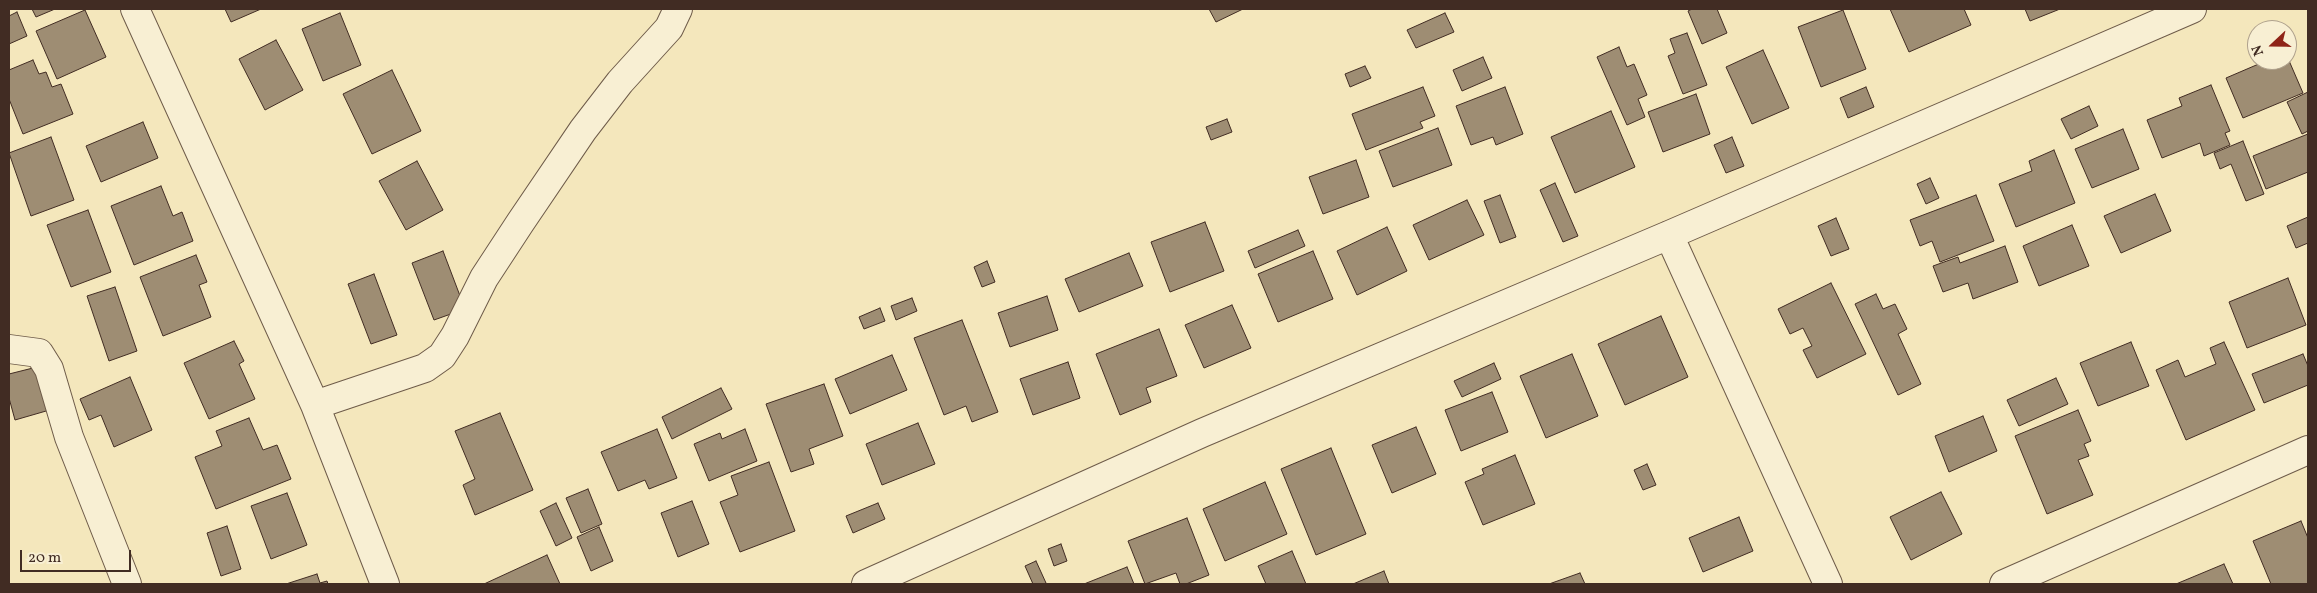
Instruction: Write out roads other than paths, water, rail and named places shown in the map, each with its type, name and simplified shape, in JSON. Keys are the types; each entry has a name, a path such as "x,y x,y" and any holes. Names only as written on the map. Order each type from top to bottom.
{"street":[{"path":"135,9 315,405 385,584"},
{"path":"315,405 424,368 442,356 456,336 484,278 530,207 583,130 669,28 678,9"},
{"path":"866,584 1202,433 1669,235 2192,9"},
{"path":"1669,235 1828,584"},
{"path":"9,349 39,352 49,369 69,437 127,584"},
{"path":"2004,584 2308,450"}]}
